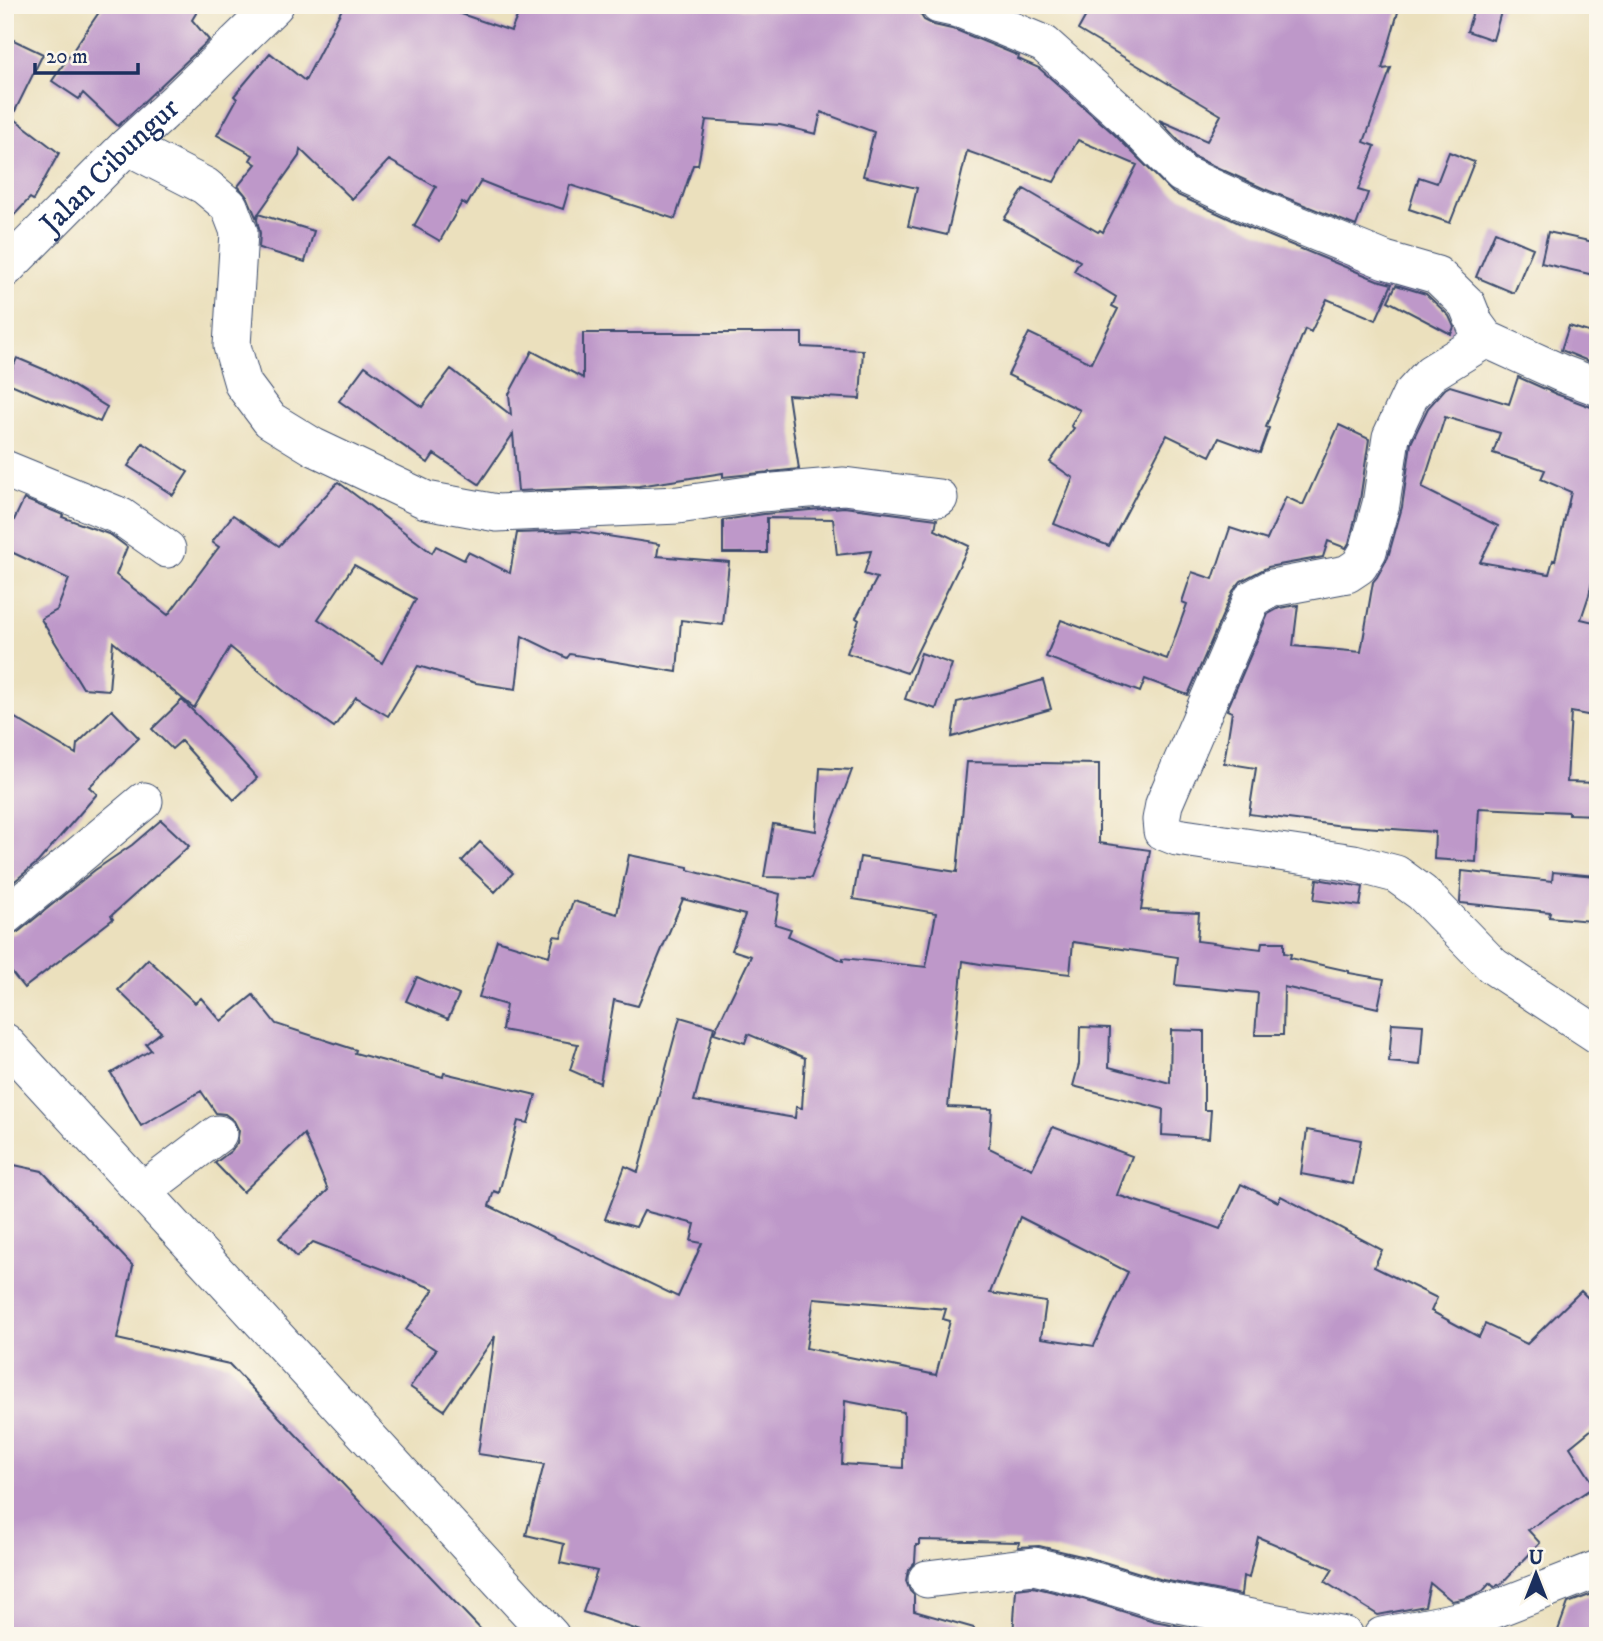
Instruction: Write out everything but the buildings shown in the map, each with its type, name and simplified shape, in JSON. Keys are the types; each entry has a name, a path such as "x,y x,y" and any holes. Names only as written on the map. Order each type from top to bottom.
{"street":[{"name":"Jalan Cibungur","path":"5,269 127,146 275,5"},
{"path":"939,5 962,10 1044,44 1128,119 1182,174 1259,209 1385,260 1437,275 1467,303 1475,324 1486,339 1598,387"},
{"path":"127,146 205,186 229,206 239,232 232,345 243,384 270,420 314,447 426,500 497,513 678,505 762,493 844,486 939,498"},
{"path":"1486,339 1431,373 1410,396 1391,437 1381,504 1367,551 1359,566 1347,574 1272,588 1252,599 1164,804 1162,831 1177,837 1354,863 1396,874 1422,893 1493,966 1598,1035"},
{"path":"5,469 120,516 167,549"},
{"path":"5,916 144,801"},
{"path":"5,1042 551,1636"},
{"path":"143,1191 218,1134"},
{"path":"927,1580 1034,1566 1158,1600 1345,1636"},
{"path":"1381,1636 1472,1618 1598,1569"}]}
